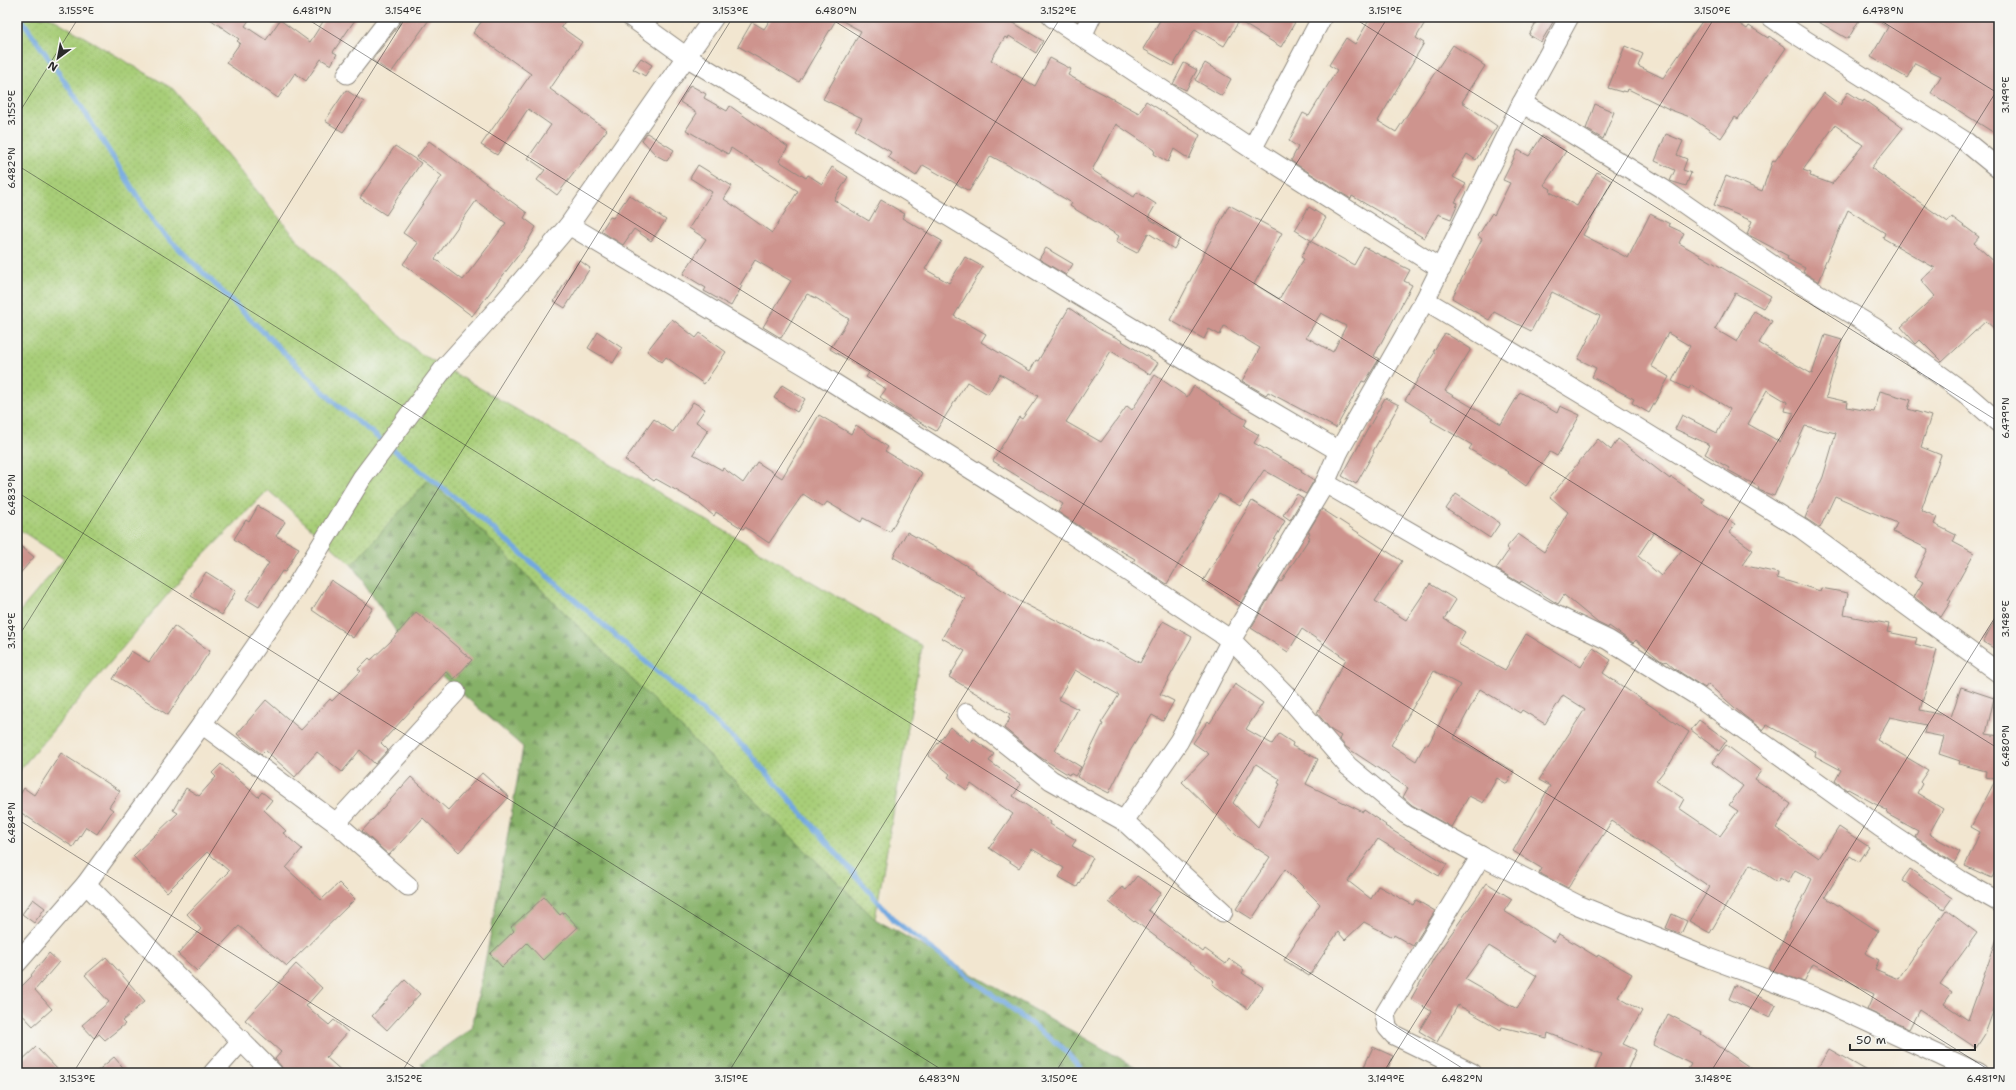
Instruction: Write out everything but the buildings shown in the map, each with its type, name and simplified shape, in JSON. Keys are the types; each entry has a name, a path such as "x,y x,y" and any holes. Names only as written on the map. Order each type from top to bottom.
{"street":[{"path":"347,74 391,17"},
{"path":"631,17 685,56 1339,451"},
{"path":"17,962 86,884 202,724 289,598 362,478 445,367 503,303 569,225 685,56 714,17"},
{"path":"1052,17 1252,149 1441,269"},
{"path":"1082,36 1091,17"},
{"path":"1252,149 1322,17"},
{"path":"1124,821 1179,741 1231,640 1325,483 1339,451 1425,300 1522,103 1569,17"},
{"path":"1771,17 1794,34 1966,142 1999,169"},
{"path":"1522,103 1663,189 1788,276 1875,328 1966,394 1999,423"},
{"path":"569,225 823,376 1025,503 1231,640 1291,700 1348,766 1406,814 1481,856 1578,905 1710,958 1814,997 1978,1073"},
{"path":"1425,300 1592,400 1802,529 1999,672"},
{"path":"1325,483 1545,610 1608,640 1696,695 1880,827 1960,880 1999,902"},
{"path":"336,823 456,692"},
{"path":"967,713 1051,780 1124,821 1223,912"},
{"path":"202,724 336,823 408,886"},
{"path":"1472,1073 1394,1035 1387,1027 1385,1014 1481,856"},
{"path":"86,884 273,1073"},
{"path":"213,1073 242,1040"}],"green space":[{"path":"17,17 50,17 173,89 299,242 418,352 922,646 875,919 429,480 352,565 268,490 184,575 17,773 17,615 64,559 17,528"},
{"path":"429,479 875,919 1146,1073 430,1073 420,1064 472,1028 490,937 523,747 403,642 352,565"}],"waterway":[{"path":"20,17 76,98 156,226 339,407 476,514 747,750 895,921 1063,1048 1084,1073"}]}
